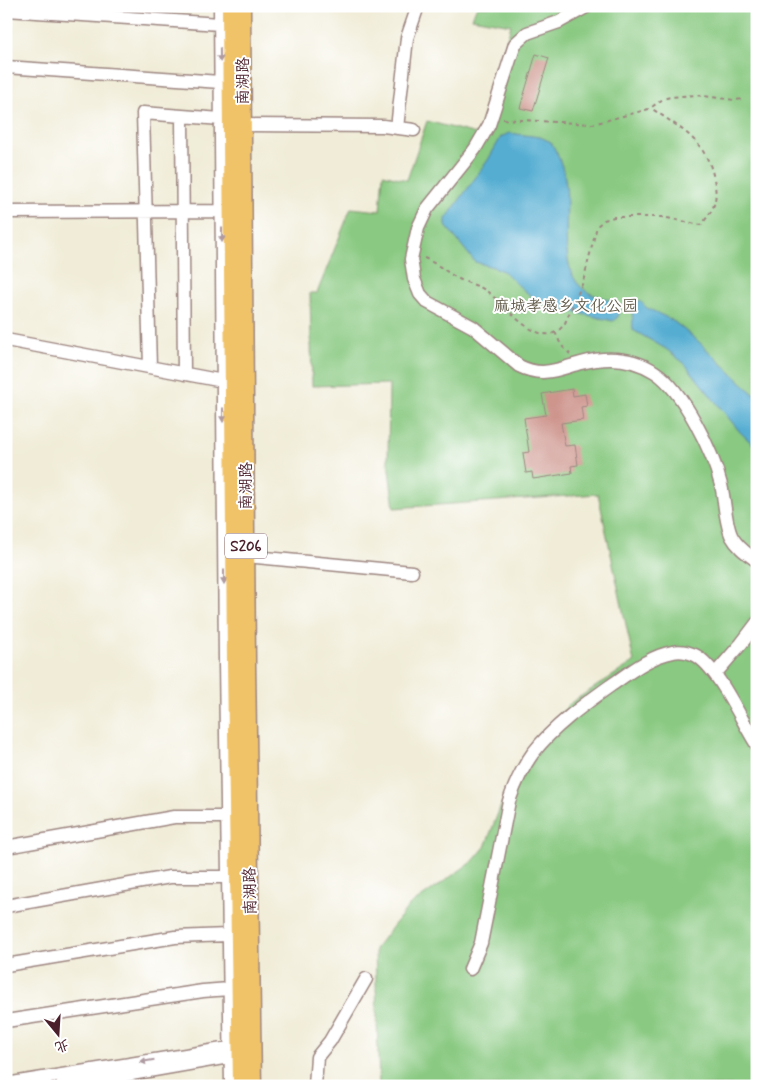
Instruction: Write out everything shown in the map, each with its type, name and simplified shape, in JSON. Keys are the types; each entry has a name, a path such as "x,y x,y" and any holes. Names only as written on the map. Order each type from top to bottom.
{"main road":[{"name":"南湖路","path":"230,6 235,653 241,1086"},
{"name":"南湖路","path":"242,6 246,556 253,1086"}],"street":[{"path":"220,6 226,817 231,1086"},
{"path":"397,128 407,38 418,6"},
{"path":"588,6 559,22 527,33 519,39 513,49 492,118 475,149 427,209 418,228 411,259 414,279 423,298 431,305 473,327 519,366 533,372 548,372 598,359 626,359 654,371 671,386 697,428 714,463 721,484 731,536 740,548 757,561"},
{"path":"6,10 51,10 220,24"},
{"path":"6,67 220,82"},
{"path":"150,367 143,113 221,119"},
{"path":"182,116 184,374"},
{"path":"243,125 383,126 414,130"},
{"path":"6,212 221,211"},
{"path":"6,340 223,381"},
{"path":"246,556 412,572"},
{"path":"714,674 757,623"},
{"path":"470,970 481,943 509,801 522,771 542,742 566,719 637,667 665,654 680,651 694,654 700,658 714,674 757,745"},
{"path":"6,847 174,817 226,817"},
{"path":"6,906 170,877 227,877"},
{"path":"6,965 175,937 228,935"},
{"path":"315,1086 317,1057 330,1041 366,978"},
{"path":"6,1021 203,991 228,989"},
{"path":"6,1084 229,1053"},
{"path":"62,1086 229,1053"}],"path":[{"path":"492,118 521,122 593,124 651,108 663,99 680,95 734,100 744,99"},
{"path":"412,254 433,262 457,278 484,289 531,330 542,333 555,332 561,329 566,323 583,282 597,226 604,220 614,217 662,216 701,226 712,212 717,194 712,168 705,152 695,140 651,108"},
{"path":"555,332 561,345 574,358 576,364"}],"green space":[{"name":"麻城孝感乡文化公园","path":"477,6 757,6 757,1086 379,1086 375,949 409,906 473,861 485,847 503,800 532,742 572,702 634,662 598,494 394,508 388,462 389,384 312,386 310,293 317,293 351,208 380,211 383,174 407,180 427,121 480,135 511,25 472,18"}],"water":[{"path":"509,133 540,137 551,142 554,147 561,163 565,180 567,198 567,253 574,278 585,290 616,303 619,308 618,317 613,321 552,307 537,301 505,272 475,262 446,226 446,219 488,160 501,137"},
{"path":"636,301 640,301 647,308 672,320 698,341 757,397 757,448 740,432 684,363 666,349 633,330 632,307"}],"building":[{"path":"536,54 549,58 533,111 520,108"},
{"path":"572,389 573,396 585,394 587,406 581,407 583,420 561,423 565,446 575,445 578,465 571,466 572,473 533,479 532,472 526,473 523,453 529,452 524,418 546,415 542,394"}]}
